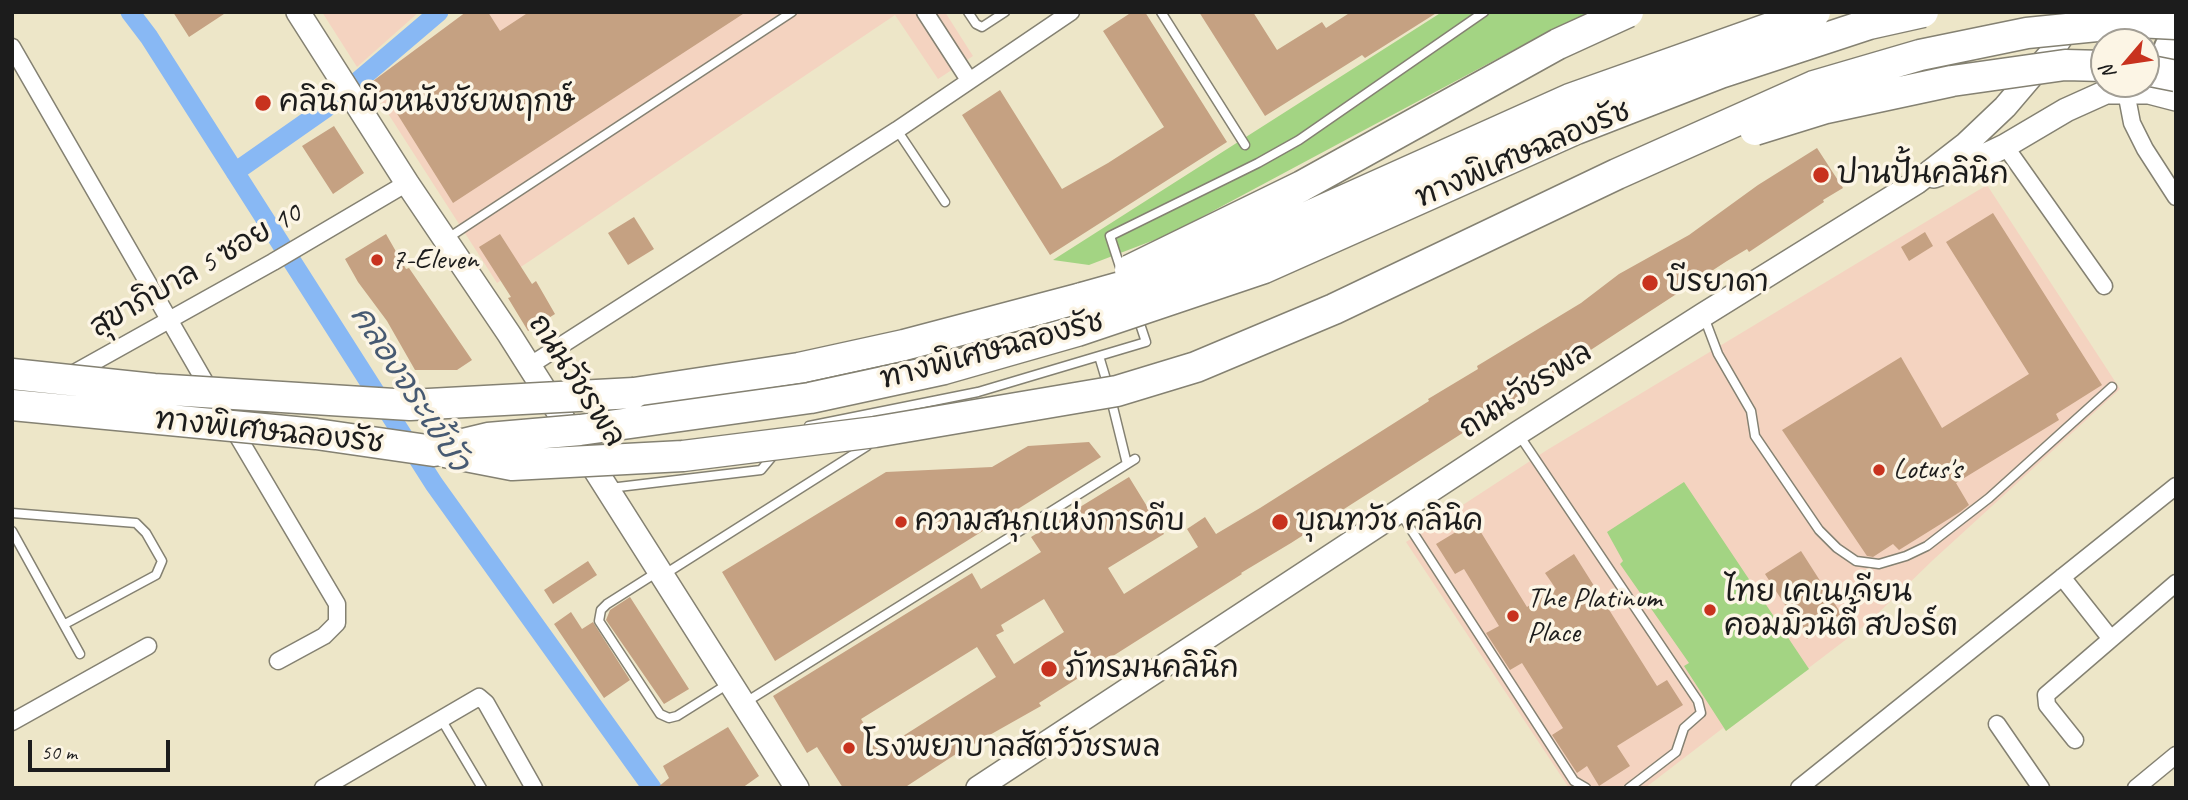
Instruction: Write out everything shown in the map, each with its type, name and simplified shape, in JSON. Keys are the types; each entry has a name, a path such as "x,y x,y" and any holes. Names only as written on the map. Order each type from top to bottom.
{"highway":[{"path":"1082,299 1136,266 1313,180 1558,44 1628,12"},
{"name":"ทางพิเศษฉลองรัช","path":"12,374 154,389 410,405 634,393 799,368 904,345 1164,275 1249,243 1570,99 1815,12"},
{"name":"ทางพิเศษฉลองรัช","path":"12,406 316,434 434,450 488,438 580,430 810,398 944,369 1077,331 1264,268 1576,129 1720,73 1868,24 1923,12"},
{"path":"2142,28 2176,15"},
{"path":"2154,28 2176,24"},
{"path":"434,450 512,465 682,456 874,432 1117,391 1196,367 1334,309 1617,174 1814,86 1920,55 2027,33 2090,32"},
{"path":"1617,174 1826,108 1965,79 2065,65 2090,66"}],"main road":[{"name":"ถนนวัชรพล","path":"298,12 407,183 529,366 797,788"},
{"name":"ถนนวัชรพล","path":"978,788 1518,433 1703,314 1917,182 1966,144 2005,107 2051,53 2077,12"},
{"path":"2176,37 2165,56 2168,75 2176,84"},
{"path":"1917,182 1963,166 2005,146 2066,110 2093,98"}],"street":[{"path":"925,12 970,80"},
{"path":"529,366 897,130 1071,12"},
{"path":"2094,12 2124,28"},
{"path":"12,47 337,604 337,623 324,636 278,661"},
{"path":"2160,71 2176,84"},
{"path":"2127,98 2132,122 2145,149 2176,197"},
{"path":"2005,146 2104,286"},
{"name":"สุขาภิบาล 5 ซอย 10","path":"12,406 273,262 407,183"},
{"path":"1799,788 2176,486"},
{"path":"2062,577 2111,639"},
{"path":"2075,740 2047,705 2046,695 2176,583"},
{"path":"12,722 148,646"},
{"path":"323,788 476,698 482,698 534,788"},
{"path":"1997,724 2041,788"},
{"path":"2136,788 2176,755"}],"lane":[{"path":"445,240 792,12"},
{"path":"968,12 976,24 982,27 1005,12"},
{"path":"1161,12 1245,145"},
{"path":"1128,289 1110,236 1299,140 1484,12"},
{"path":"897,130 945,202"},
{"path":"805,427 978,392 1146,342 1132,302"},
{"path":"1703,314 1718,354 1751,411 1755,436 1819,530 1837,548 1856,561 1879,564 1927,546 1989,498 2112,387"},
{"path":"744,704 1131,462 1099,356"},
{"path":"607,488 761,470 792,429"},
{"path":"1518,433 1698,701 1701,713 1684,729 1676,752 1629,788"},
{"path":"730,682 677,716 669,718 660,714 599,621 598,615 607,604 867,446"},
{"path":"1400,512 1574,781 1586,788"},
{"path":"12,513 135,523 146,533 162,561 156,575 65,624"},
{"path":"12,531 80,654"},
{"path":"441,719 482,788"}],"shaded area":[{"path":"322,12 419,12 357,67"},
{"path":"466,12 945,12 973,56 938,79 895,15 497,283 369,84"},
{"path":"1987,185 2120,389 1869,622 1726,731 1723,728 1645,788 1569,788 1406,542 1547,450"}],"green space":[{"path":"1442,12 1593,12 1538,37 1170,234 1089,265 1053,260"},
{"name":"ไทย เคเนเดียน คอมมิวนิตี้ สปอร์ต","path":"1684,482 1809,669 1726,731 1684,666 1689,663 1620,564 1623,561 1607,532"}],"building":[{"path":"173,12 227,12 189,37"},
{"path":"466,12 488,12 500,31 529,12 746,12 453,203 386,96 379,100 369,84"},
{"path":"1132,12 1145,12 1227,142 1050,255 962,115 1000,90 1062,189 1108,163 1164,127 1103,31"},
{"path":"1199,12 1253,12 1277,50 1322,22 1326,28 1351,12 1438,12 1365,58 1362,55 1265,116"},
{"path":"334,126 364,173 333,194 302,146"},
{"path":"1817,148 1843,188 1749,252 1747,249 1727,261 1039,703 1041,706 956,754 904,788 843,788 817,747 807,753 773,696 972,573 981,589 1041,552 1031,537 1129,477 1164,534 1108,568 1124,594 1198,547 1187,529 1205,517 1216,534 1260,508 1478,369 1477,366 1581,303 1619,274 1689,235 1758,185","holes":["1044,599 1064,632 1014,664 996,635 1004,631 1001,625","977,647 996,677 881,750 861,719"]},
{"path":"1993,213 2102,385 2056,414 2059,420 1956,483 1969,505 1960,512 1899,550 1893,544 1873,557 1867,556 1782,430 1901,357 1942,428 2029,374 1946,242"},
{"path":"634,217 654,249 628,265 608,233"},
{"path":"1925,232 1933,246 1909,261 1901,247"},
{"path":"386,234 406,269 409,268 472,360 457,370 415,370 387,321 358,282 345,259"},
{"path":"500,234 532,284 536,281 555,314 528,331 508,298 511,297 479,247"},
{"name":"ความสนุกแห่งการคีบ","path":"1089,442 1101,457 775,661 722,572 886,472 992,467 1028,446"},
{"path":"1474,521 1527,607 1556,589 1545,573 1574,554 1657,686 1667,680 1683,705 1617,746 1630,766 1599,786 1587,766 1577,773 1552,735 1563,728 1522,663 1510,670 1486,633 1499,626 1464,569 1455,574 1436,544"},
{"path":"1801,551 1842,615 1807,639 1765,574"},
{"path":"588,561 597,575 553,604 544,590"},
{"path":"630,597 689,689 664,704 606,620 610,610"},
{"path":"571,612 582,629 593,622 630,680 604,698 554,624"},
{"path":"728,727 759,776 742,788 657,788 669,778 663,766"}],"waterway":[{"name":"คลองจระเข้บัว","path":"130,12 149,37 434,484 652,788"},
{"path":"235,172 325,109 439,12"}],"place":[{"name":"คลินิกผิวหนังชัยพฤกษ์","path":"263,103"},
{"name":"ปานปั้นคลินิก","path":"1821,175"},
{"name":"7-Eleven","path":"377,260"},
{"name":"บีรยาดา","path":"1650,283"},
{"name":"Lotus's","path":"1879,470"},
{"name":"ความสนุกแห่งการคีบ","path":"901,522"},
{"name":"บุณทวัช คลินิค","path":"1280,522"},
{"name":"ไทย เคเนเดียน คอมมิวนิตี้ สปอร์ต","path":"1710,610"},
{"name":"The Platinum Place","path":"1513,616"},
{"name":"ภัทรมนคลินิก","path":"1049,669"},
{"name":"โรงพยาบาลสัตว์วัชรพล","path":"849,748"}]}
